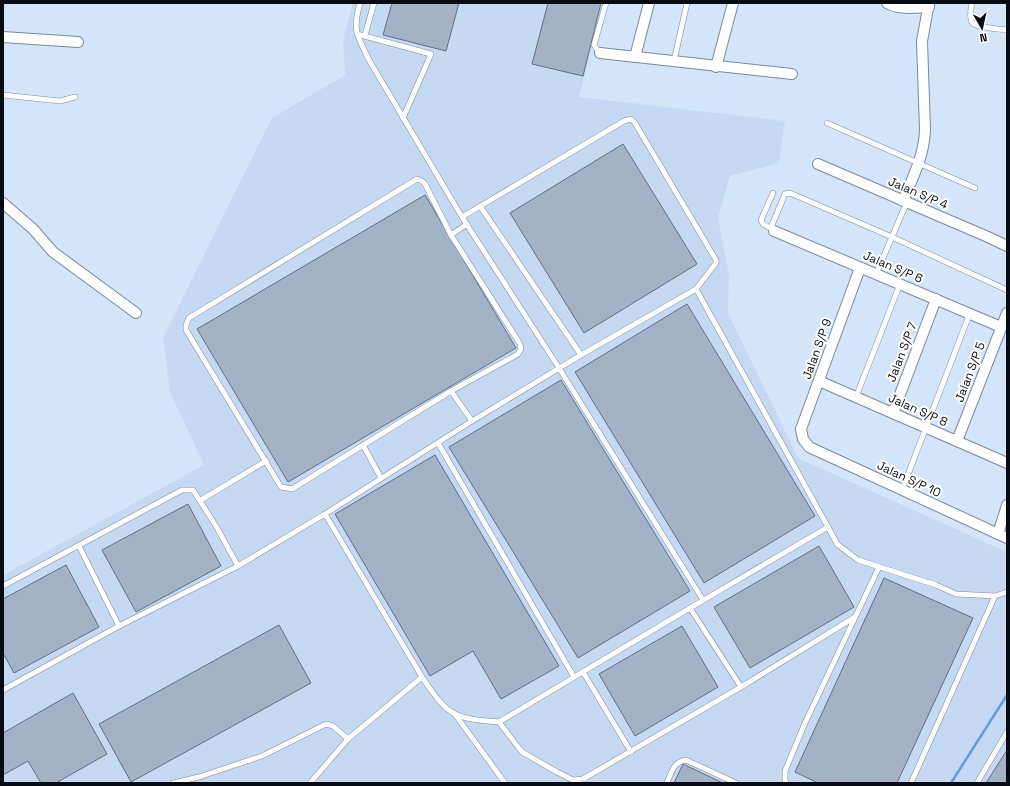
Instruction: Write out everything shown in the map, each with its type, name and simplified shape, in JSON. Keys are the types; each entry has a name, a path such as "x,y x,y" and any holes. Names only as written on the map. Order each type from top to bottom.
{"street":[{"path":"635,57 649,3"},
{"path":"716,67 733,3"},
{"path":"887,3 907,9 929,5 922,40 925,130 924,144 920,163 905,201"},
{"path":"3,37 78,42"},
{"path":"600,53 716,67 792,74"},
{"name":"Jalan S/P 4","path":"818,164 1007,246"},
{"path":"3,203 33,229 53,252 136,313"},
{"name":"Jalan S/P 6","path":"773,230 1001,327"},
{"name":"Jalan S/P 9","path":"803,439 801,429 860,268"},
{"name":"Jalan S/P 7","path":"893,413 936,299"},
{"name":"Jalan S/P 5","path":"957,441 1007,313"},
{"name":"Jalan S/P 8","path":"819,381 1007,463"},
{"name":"Jalan S/P 10","path":"803,439 809,447 1003,536"},
{"path":"1003,536 1007,505"}],"lane":[{"path":"360,3 356,20 357,34 369,60 462,217 559,368 703,600"},
{"path":"365,35 374,3"},
{"path":"600,53 594,45 606,3"},
{"path":"674,61 687,3"},
{"path":"972,3 970,14 972,22 976,26 1007,30"},
{"path":"357,34 431,54 403,118"},
{"path":"3,95 60,101 75,97"},
{"path":"3,690 119,626 238,566 325,514 380,478 559,368 696,290 716,263 716,260 636,123 630,119 624,121 462,217"},
{"path":"827,123 975,188"},
{"path":"417,179 425,184 451,235 522,349 518,354 451,392 292,489 281,487 186,330 186,325 189,318 417,179"},
{"path":"773,230 772,225 787,192 892,237 1007,290"},
{"path":"773,193 761,220 763,224 773,230"},
{"path":"876,274 892,237 905,201"},
{"path":"480,206 581,355"},
{"path":"451,235 467,224"},
{"path":"856,397 900,284"},
{"path":"696,290 837,544 858,560 936,585 956,594 995,596 1007,592"},
{"path":"902,490 970,313"},
{"path":"451,392 472,421"},
{"path":"438,443 574,677"},
{"path":"363,445 380,478"},
{"path":"201,500 266,461"},
{"path":"3,586 182,490 193,490 201,500 238,566"},
{"path":"325,514 422,677 438,700 454,713 505,783"},
{"path":"454,713 479,721 500,722 703,600 828,528"},
{"path":"79,546 119,626"},
{"path":"786,783 785,771 805,723 879,567"},
{"path":"911,783 995,596"},
{"path":"690,608 740,687"},
{"path":"500,722 522,752 574,782 584,781 856,616"},
{"path":"583,672 631,752"},
{"path":"310,783 348,739 422,677"},
{"path":"173,783 199,777 262,756 326,724 333,726 348,739"},
{"path":"977,783 1007,732"},
{"path":"667,783 675,765 680,760 686,760 736,783"}],"shaded area":[{"path":"353,3 603,3 579,97 785,121 779,163 730,176 718,218 729,274 728,313 798,458 1007,552 1007,783 3,783 3,575 204,465 170,392 163,338 272,118 345,75 343,40"}],"building":[{"path":"392,3 459,3 446,51 383,35"},
{"path":"548,3 601,3 583,76 532,64"},
{"path":"623,144 697,264 584,333 510,213"},
{"path":"425,195 516,348 288,482 197,329"},
{"path":"687,304 815,516 704,583 575,372"},
{"path":"561,380 690,591 578,658 449,447"},
{"path":"435,455 559,666 501,699 473,651 430,676 335,514"},
{"path":"188,504 221,566 136,612 102,550"},
{"path":"819,546 854,607 750,668 714,607"},
{"path":"66,565 99,627 14,673 3,653 3,599"},
{"path":"884,578 973,618 897,783 818,783 795,772"},
{"path":"279,625 311,683 131,782 99,724"},
{"path":"682,626 718,687 635,736 599,674"},
{"path":"73,693 107,754 56,783 41,783 28,761 3,775 3,733"},
{"path":"1007,750 1007,783 986,783"},
{"path":"683,764 723,783 674,783"}],"waterway":[{"path":"951,783 1007,695"}]}
